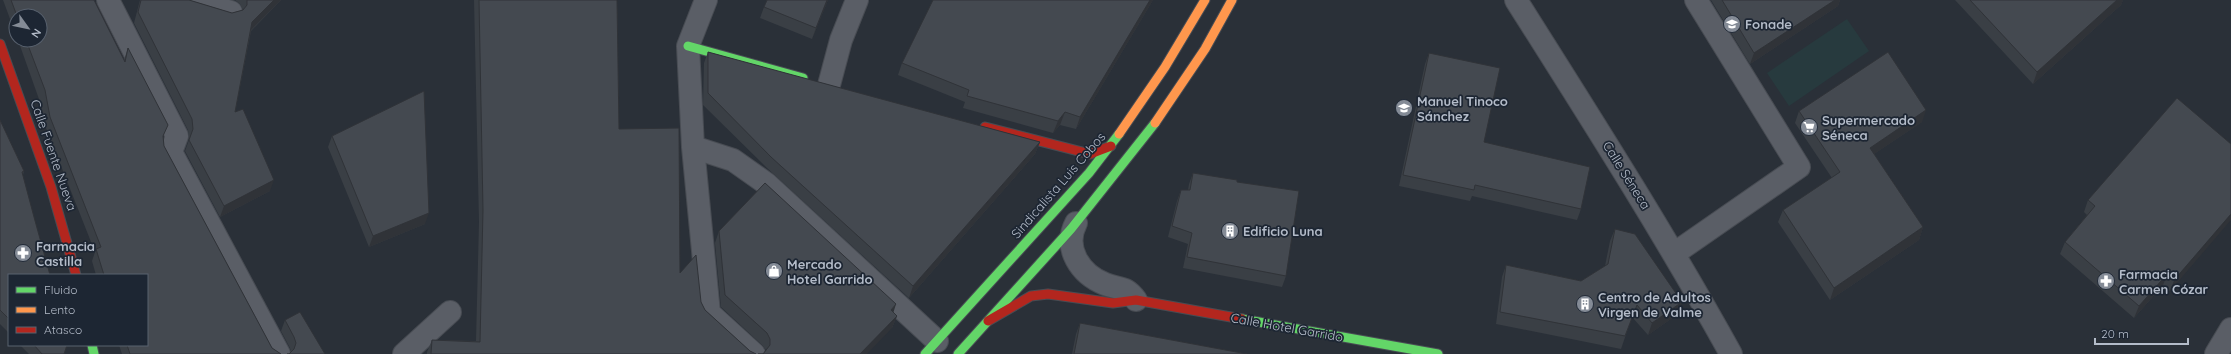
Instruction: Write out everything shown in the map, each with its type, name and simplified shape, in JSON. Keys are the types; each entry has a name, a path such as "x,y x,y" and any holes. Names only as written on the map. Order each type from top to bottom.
{"street":[{"path":"108,0 177,136 171,152 279,354"},
{"path":"190,0 231,12"},
{"path":"706,0 688,46 693,147 709,313 754,354"},
{"path":"688,46 826,84 857,0"},
{"name":"Sindicalista Luis Cobos","path":"931,348 1089,173 1111,146 1177,50 1205,0"},
{"path":"958,354 1076,223 1137,151 1193,71 1232,0"},
{"name":"Calle Séneca","path":"1516,0 1624,169 1675,253 1731,354"},
{"path":"1675,253 1799,167 1696,0"},
{"name":"Calle Fuente Nueva","path":"0,44 36,139 64,225 76,274"},
{"path":"974,124 1090,154 1111,146"},
{"path":"693,147 733,160 767,184 931,348"},
{"name":"Calle Hotel Garrido","path":"1076,223 1071,232 1072,252 1089,276 1105,284 1129,290 1136,300"},
{"name":"Calle Hotel Garrido","path":"988,321 1036,295 1078,296 1126,304 1136,300 1438,354"},
{"path":"404,354 450,312"},
{"path":"2216,354 2231,329"}],"green space":[{"path":"1847,19 1869,51 1789,106 1767,73"}],"building":[{"path":"11,0 94,0 125,62 128,48 168,125 163,136 164,146 272,348 281,354 130,354 127,346 148,346 148,274 104,274 96,249 101,247 50,117 45,90 29,48 48,48 48,8 14,8"},
{"path":"141,0 189,0 232,13 243,10 247,5 247,0 274,0 252,22 235,112 243,109 274,180 224,206 189,140 193,129 192,119 138,12"},
{"path":"479,0 617,0 619,129 679,128 680,273 696,255 701,302 705,310 750,351 756,354 431,354 432,340 480,342 483,210"},
{"path":"767,0 827,0 816,28 764,7"},
{"path":"933,0 1150,0 1080,117 1065,112 1058,121 967,96 969,90 902,63"},
{"path":"1722,0 1835,0 1754,53"},
{"path":"1970,0 2117,0 2037,72"},
{"path":"708,52 1040,142 913,286 771,157 708,93"},
{"path":"1888,52 1926,110 1870,148 1923,227 1834,288 1783,210 1840,172 1799,111"},
{"path":"1429,53 1500,68 1484,142 1590,167 1581,209 1475,185 1474,190 1403,175"},
{"path":"424,91 429,213 373,236 332,136"},
{"path":"2177,98 2231,144 2231,214 2175,279 2168,273 2139,306 2065,242 2095,206 2088,200"},
{"path":"0,120 24,171 22,172 50,274 8,274 8,318 0,310"},
{"name":"Edificio Luna","path":"1193,173 1237,180 1237,182 1299,191 1286,276 1187,257 1192,233 1172,226 1181,190 1190,190"},
{"name":"Mercado Hotel Garrido","path":"765,183 896,304 891,310 897,316 860,354 763,354 770,345 770,339 767,333 725,295 719,231"},
{"name":"Centro de Adultos Virgen de Valme","path":"1615,229 1635,234 1682,302 1652,323 1637,305 1625,336 1500,312 1506,265 1581,281 1608,264"},
{"path":"300,312 325,354 289,354 294,349 296,343 285,320"},
{"path":"1080,323 1247,354 1074,354"},
{"path":"35,346 67,346 64,354 42,354"}],"traffic: fast":[{"path":"688,46 803,78"},
{"path":"958,354 1071,229 1155,123"},
{"path":"925,354 1089,173 1119,134"},
{"path":"1242,319 1438,354"},
{"path":"92,346 94,354"}],"traffic: slow":[{"path":"1119,134 1165,67 1205,0"},
{"path":"1155,123 1205,49 1232,0"}],"traffic: jam":[{"path":"0,44 51,187 76,274"},
{"path":"985,127 1090,154 1111,146"},
{"path":"988,321 1031,296 1048,294 1113,303 1136,300 1242,319"}],"place":[{"name":"Fonade","path":"1732,24"},
{"name":"Manuel Tinoco Sánchez","path":"1404,108"},
{"name":"Supermercado Séneca","path":"1809,127"},
{"name":"Edificio Luna","path":"1230,231"},
{"name":"Farmacia Castilla","path":"23,253"},
{"name":"Mercado Hotel Garrido","path":"774,271"},
{"name":"Farmacia Carmen Cózar","path":"2106,281"},
{"name":"Centro de Adultos Virgen de Valme","path":"1585,304"}]}
